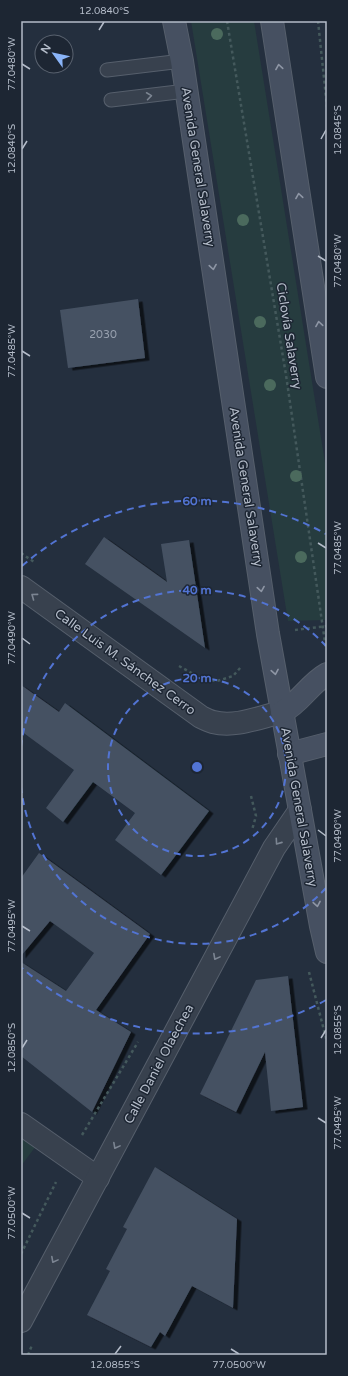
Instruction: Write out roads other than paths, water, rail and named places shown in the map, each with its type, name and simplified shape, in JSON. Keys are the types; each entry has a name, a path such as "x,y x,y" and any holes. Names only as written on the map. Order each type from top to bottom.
{"main road":[{"name":"Avenida General Salaverry","path":"174,21 182,60 268,634 327,952"},
{"path":"272,21 327,376"},
{"path":"282,712 294,706 318,680 327,674"},
{"path":"290,754 327,744"}],"street":[{"name":"Calle Luis M. Sánchez Cerro","path":"21,587 201,717 213,722 228,723 243,722 282,712"},
{"name":"Calle Daniel Olaechea","path":"21,1321 274,848 300,810"},
{"path":"21,1124 98,1178"}],"lane":[{"path":"107,70 182,60"},
{"path":"111,100 186,91"}]}
